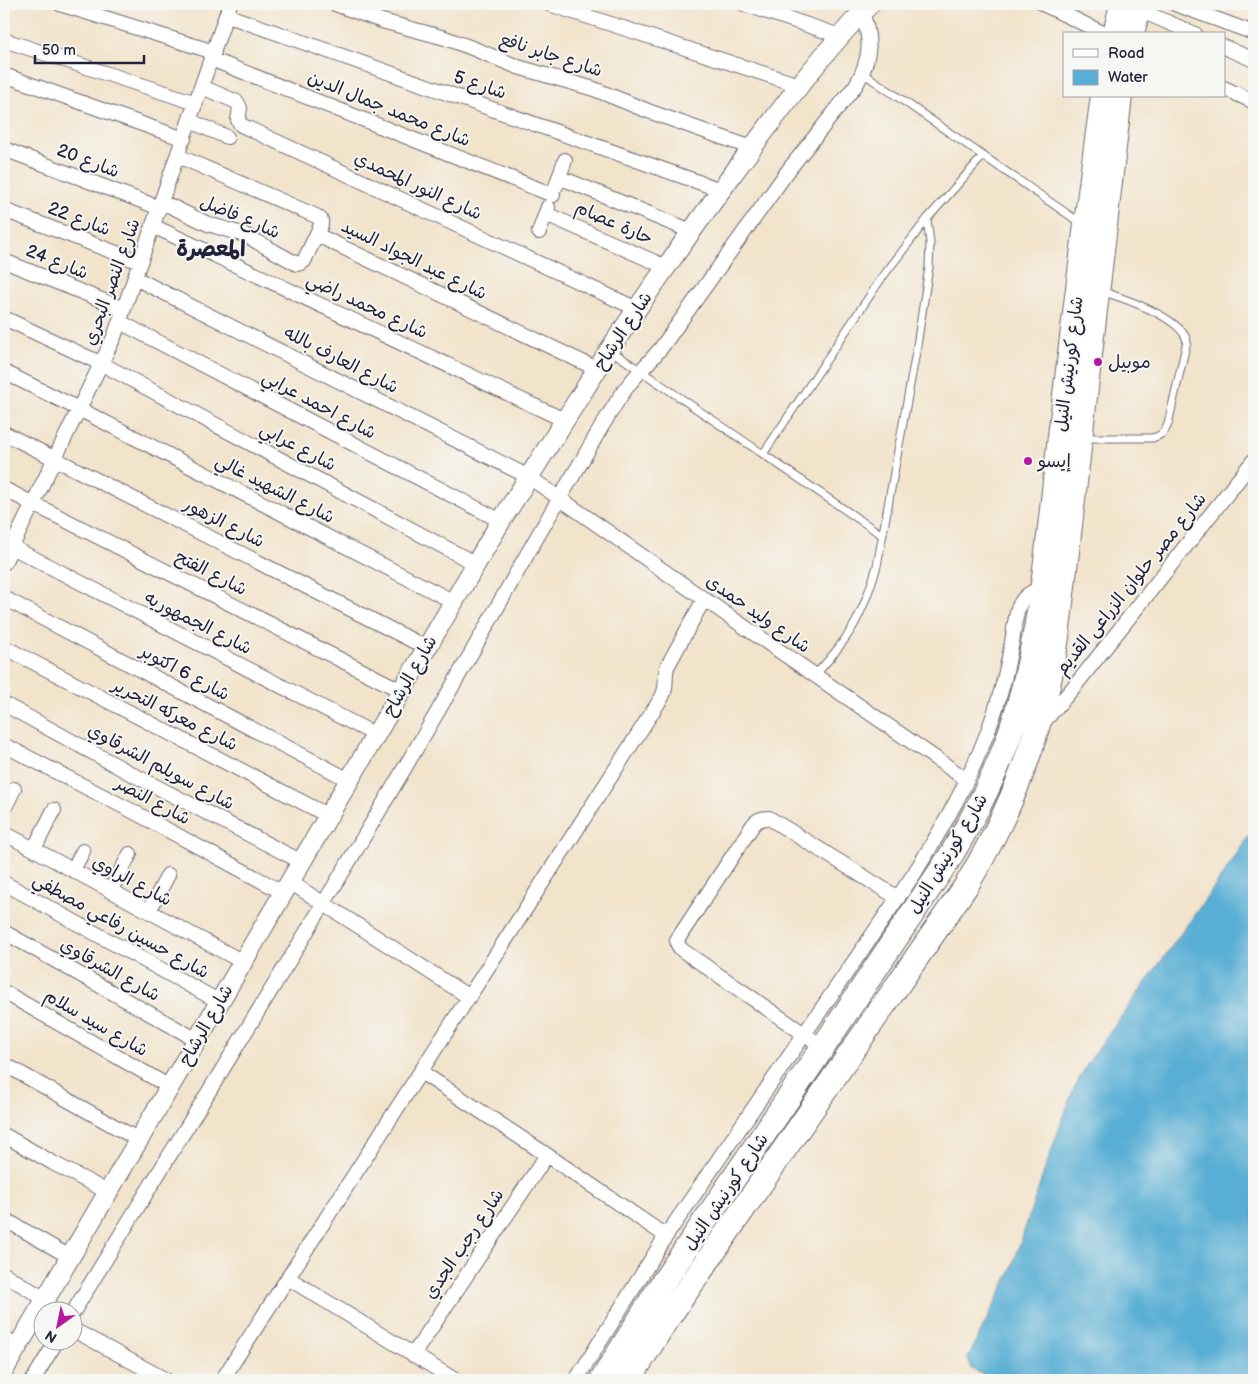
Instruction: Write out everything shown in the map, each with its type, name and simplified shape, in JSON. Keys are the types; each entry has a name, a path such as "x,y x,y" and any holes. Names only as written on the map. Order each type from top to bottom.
{"highway":[{"path":"1116,32 1133,5"},
{"path":"1132,32 1133,5"},
{"name":"شارع كورنيش النيل","path":"629,1380 665,1322 966,886 1000,826 1026,763 1037,731 1057,637 1080,438 1088,289 1086,227 1103,98"},
{"name":"شارع كورنيش النيل","path":"607,1379 658,1290 950,857 986,793 1001,757 1025,683 1034,645 1088,289 1120,98"}],"street":[{"name":"شارع محمد جمال الدين","path":"60,4 212,55 552,195"},
{"name":"شارع جابر نافع","path":"335,4 382,21 463,45 518,67 594,89 648,112 752,148"},
{"path":"549,4 798,85"},
{"path":"744,4 840,36"},
{"path":"1043,4 1101,32"},
{"path":"1174,4 1254,33"},
{"path":"1133,5 1191,32"},
{"name":"شارع الرشاح","path":"45,1302 501,521 564,420 609,350 721,190 798,85 866,8"},
{"name":"شارع الرشاح","path":"79,1302 324,903 439,710 559,498 615,405 640,371 661,348 790,168 856,85 863,73 868,58 869,42 866,8"},
{"name":"شارع النصر البحري","path":"4,563 8,545 33,503 102,364 122,315 228,10"},
{"name":"شارع 5","path":"228,10 721,190"},
{"path":"4,40 196,103"},
{"path":"1226,47 1254,60"},
{"path":"4,75 184,138"},
{"name":"شارع النور المحمدي","path":"202,87 238,102 240,108 238,120 241,125 637,309"},
{"path":"1226,89 1254,102"},
{"path":"190,121 227,137"},
{"name":"شارع 20","path":"4,149 161,205"},
{"name":"شارع عبد الجواد السيد","path":"178,156 318,217 322,223 317,235 597,369"},
{"name":"حارة عصام","path":"539,232 565,160"},
{"path":"559,177 691,231"},
{"name":"شارع فاضل","path":"161,205 208,224 245,235 297,264 303,262 317,235"},
{"name":"شارع 22","path":"4,210 140,262"},
{"name":"حارة عصام","path":"546,214 666,267"},
{"name":"شارع محمد راضي","path":"153,226 564,420"},
{"name":"شارع 24","path":"4,261 122,315"},
{"name":"شارع العارف بالله","path":"135,278 529,477"},
{"name":"شارع احمد عرابي","path":"122,315 501,521"},
{"name":"شارع عرابي","path":"4,318 102,364 476,564"},
{"name":"شارع الشهيد غالي","path":"4,372 454,602"},
{"name":"شارع الزهور","path":"4,433 427,648"},
{"name":"شارع مصر حلوان الزراعى القديم","path":"1037,731 1254,460"},
{"name":"شارع وليد حمدى","path":"529,477 967,780"},
{"name":"شارع الفتح","path":"4,489 402,691"},
{"name":"شارع الجمهوريه","path":"8,545 376,735"},
{"path":"576,1380 666,1236 898,898 935,840 981,750 1001,691 1018,608 1029,593 1042,589"},
{"name":"شارع 6 اكتوبر","path":"4,598 349,780"},
{"path":"222,1380 662,697 666,690 665,674 667,667 704,599"},
{"name":"شارع معركه التحرير","path":"4,647 328,816"},
{"name":"شارع سويلم الشرقاوي","path":"4,704 130,773 302,862"},
{"name":"شارع النصر","path":"4,744 136,813 287,887 324,903 469,998"},
{"path":"4,809 14,789"},
{"path":"34,849 54,810"},
{"path":"823,1048 682,950 677,940 753,825 763,818 769,818 898,898"},
{"name":"شارع الراوي","path":"4,833 243,962"},
{"path":"73,870 83,851"},
{"path":"110,890 130,854"},
{"path":"149,911 168,875"},
{"name":"شارع حسين رفاعي مصطفي","path":"4,882 220,1002"},
{"name":"شارع الشرقاوي","path":"4,932 197,1040"},
{"name":"شارع سيد سلام","path":"4,992 170,1087"},
{"path":"4,1064 139,1140"},
{"path":"421,1072 666,1236"},
{"path":"4,1135 108,1192"},
{"name":"شارع رجب الجدي","path":"413,1355 547,1155"},
{"path":"4,1219 70,1257"},
{"path":"4,1274 36,1302"},
{"path":"288,1278 454,1380"},
{"name":"شارع الرشاح","path":"4,1370 10,1343 32,1318"},
{"path":"82,1334 166,1380"},
{"path":"33,1380 50,1352"}],"lane":[{"path":"863,73 1086,227"},
{"path":"763,454 880,279 927,219 983,156"},
{"path":"815,675 836,652 854,625 875,574 916,352 929,267 930,243 927,219"},
{"path":"1080,438 1152,438 1160,435 1168,424 1187,341 1183,331 1178,326 1158,314 1131,301 1088,289"},
{"path":"609,350 882,535"}],"water":[{"path":"1254,827 1254,1380 993,1380 972,1369 968,1358 1010,1273 1074,1088 1088,1063 1225,872"}],"place":[{"name":"موبيل","path":"1098,362"},
{"name":"إيسو","path":"1028,461"}],"district":[{"name":"المعصرة","path":"211,249"}]}
